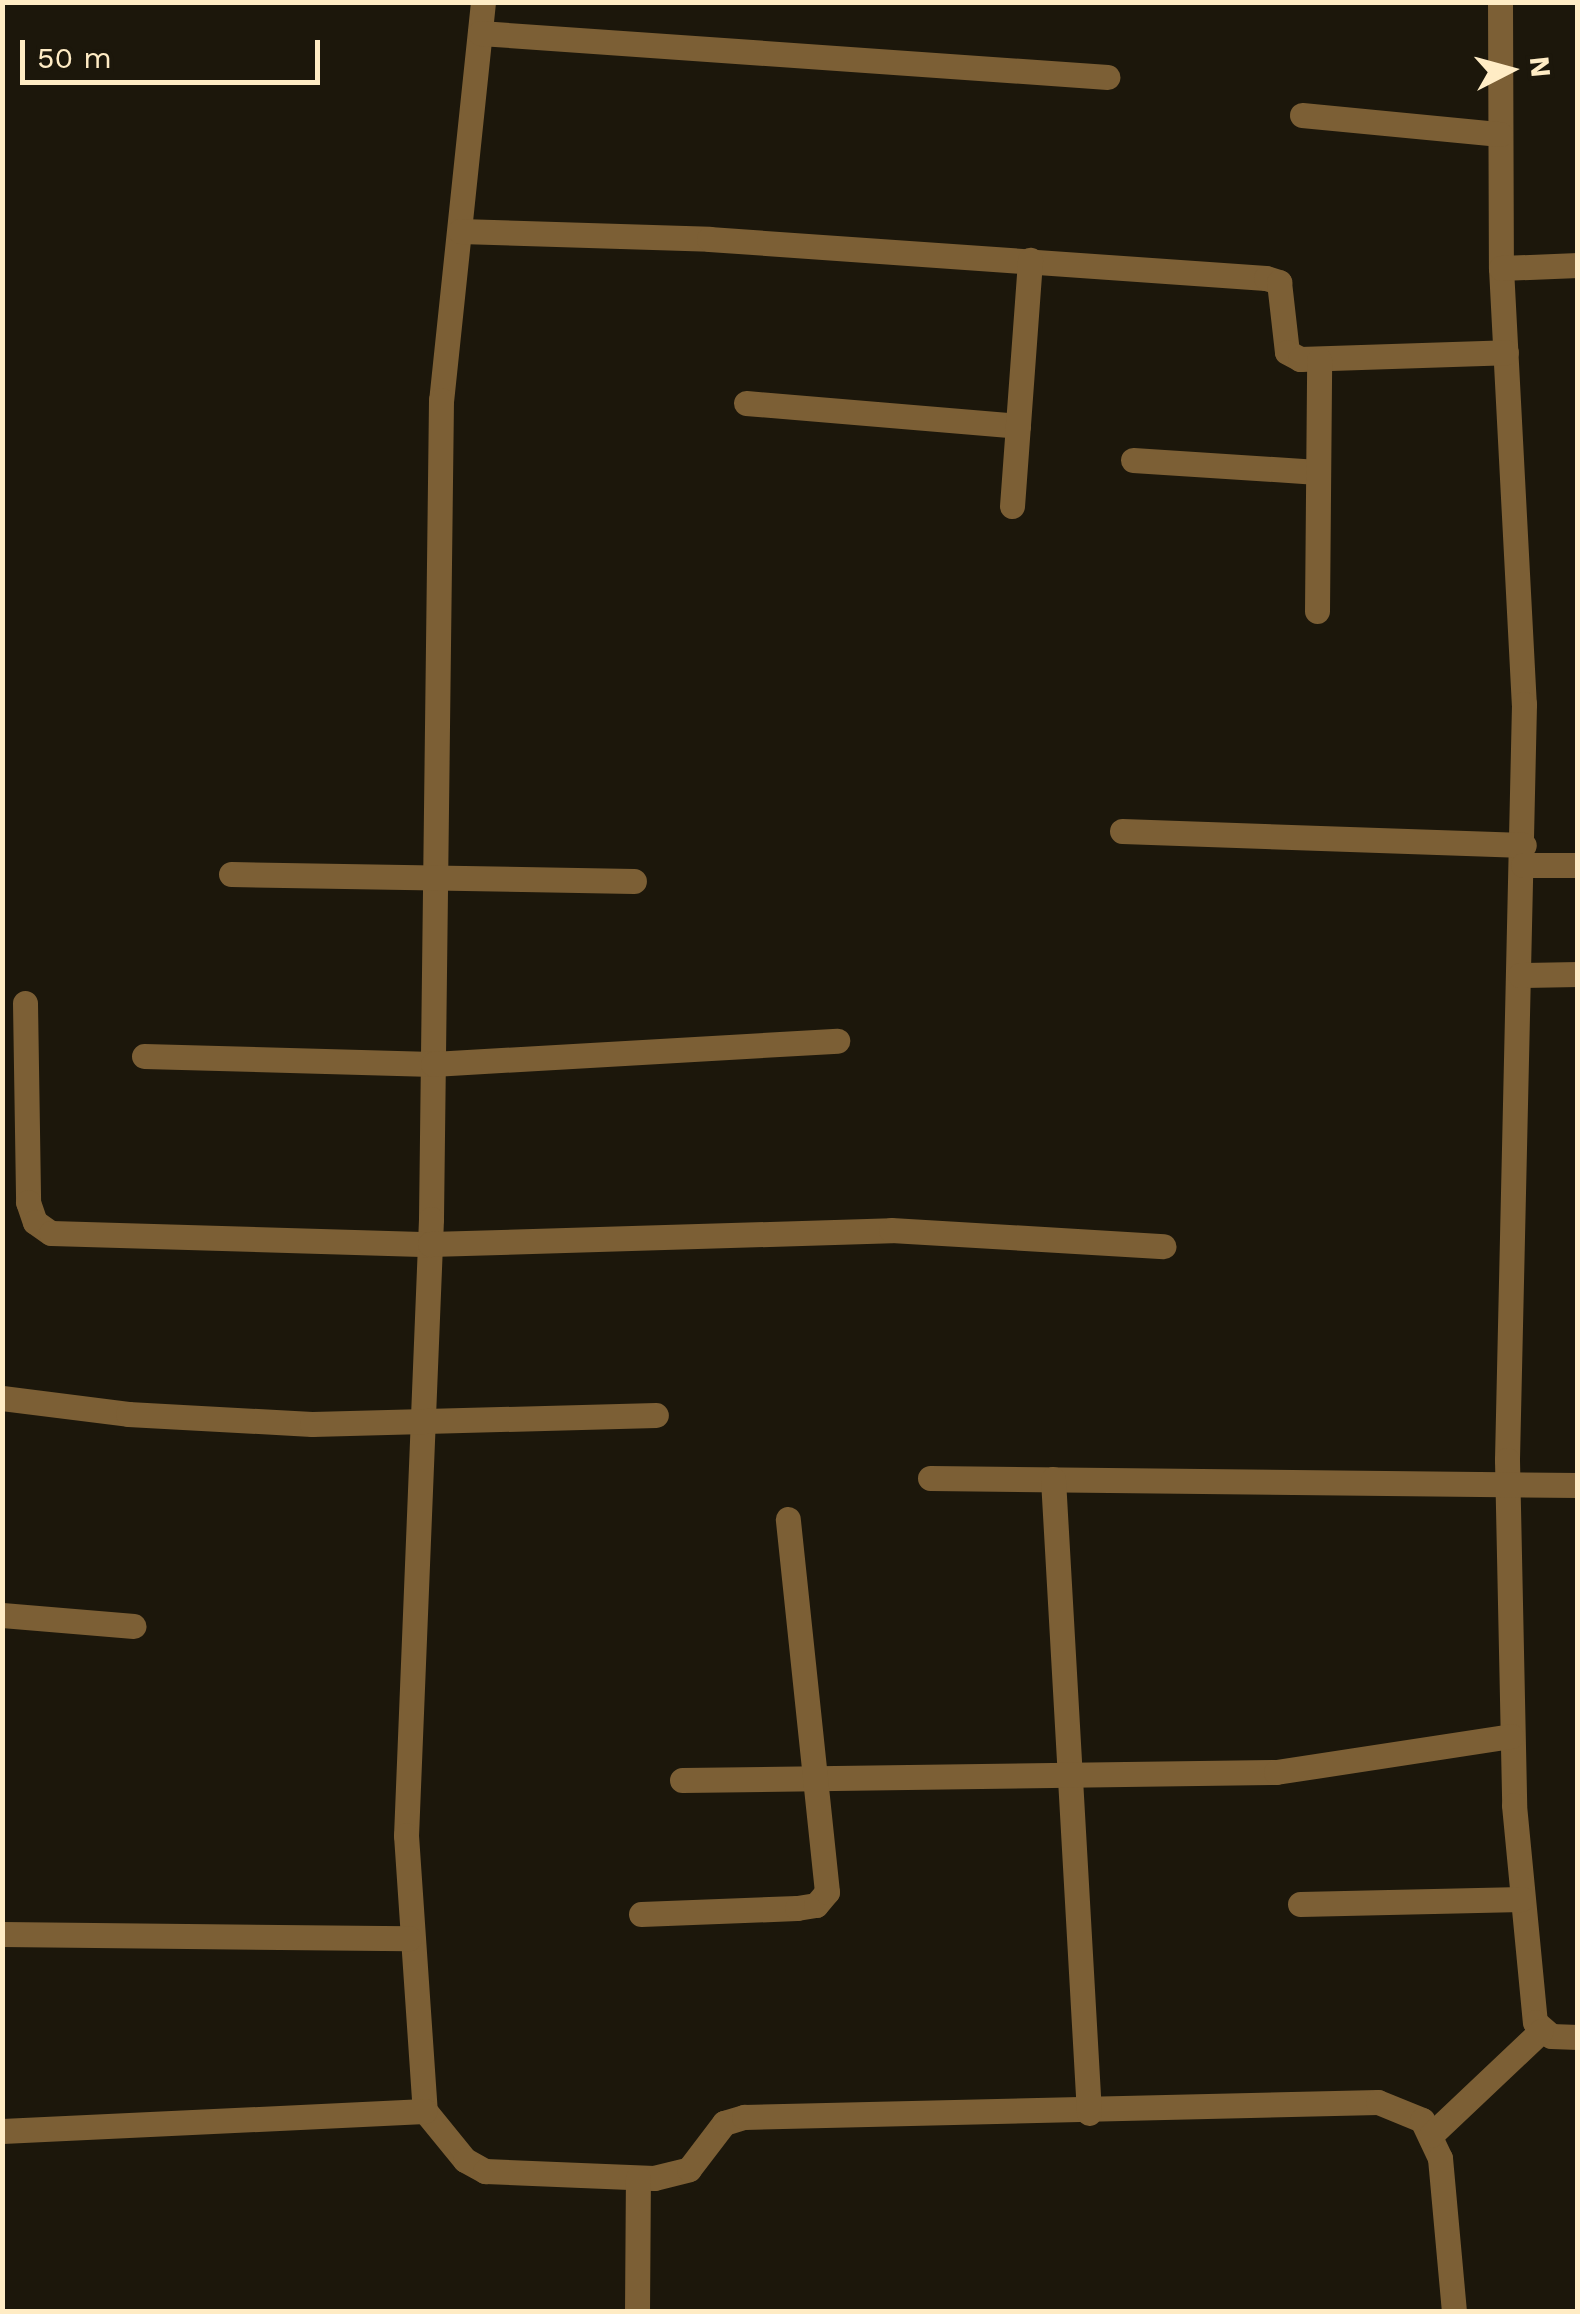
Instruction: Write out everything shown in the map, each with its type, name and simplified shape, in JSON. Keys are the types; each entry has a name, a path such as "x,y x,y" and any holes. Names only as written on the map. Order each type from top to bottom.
{"street":[{"path":"483,2 440,400 426,1423 406,1836 409,1938 426,2110 465,2160 486,2171 638,2178 689,2169 724,2123 744,2117 1089,2113 1367,2102 1405,2110 1431,2135 1446,2202 1454,2312"},
{"path":"1500,2 1501,268 1524,704 1524,855 1507,1484 1511,1736 1533,2009 1542,2032"},
{"path":"480,33 1107,77"},
{"path":"1302,114 1500,134"},
{"path":"460,231 709,239 1030,260 1279,282 1287,352 1319,360 1506,352"},
{"path":"1012,506 1030,260"},
{"path":"1501,268 1578,265"},
{"path":"1317,611 1319,360"},
{"path":"746,403 1018,426"},
{"path":"1132,460 1318,472"},
{"path":"1122,831 1524,855 1578,865"},
{"path":"231,874 634,881"},
{"path":"1520,975 1578,974"},
{"path":"25,1004 28,1202 35,1222 51,1233 430,1244 891,1230 1164,1246"},
{"path":"144,1056 432,1064 837,1041"},
{"path":"2,1398 230,1421 426,1423 656,1415"},
{"path":"930,1478 1578,1485"},
{"path":"1054,1479 1066,1778 1089,2113"},
{"path":"640,1914 816,1905 827,1892 788,1519"},
{"path":"2,1615 134,1626"},
{"path":"682,1780 1066,1778 1276,1772 1511,1736"},
{"path":"1300,1904 1522,1898"},
{"path":"2,1934 409,1938"},
{"path":"1542,2032 1578,2037"},
{"path":"1431,2135 1542,2032"},
{"path":"2,2131 426,2110"},
{"path":"637,2312 638,2178"}]}
